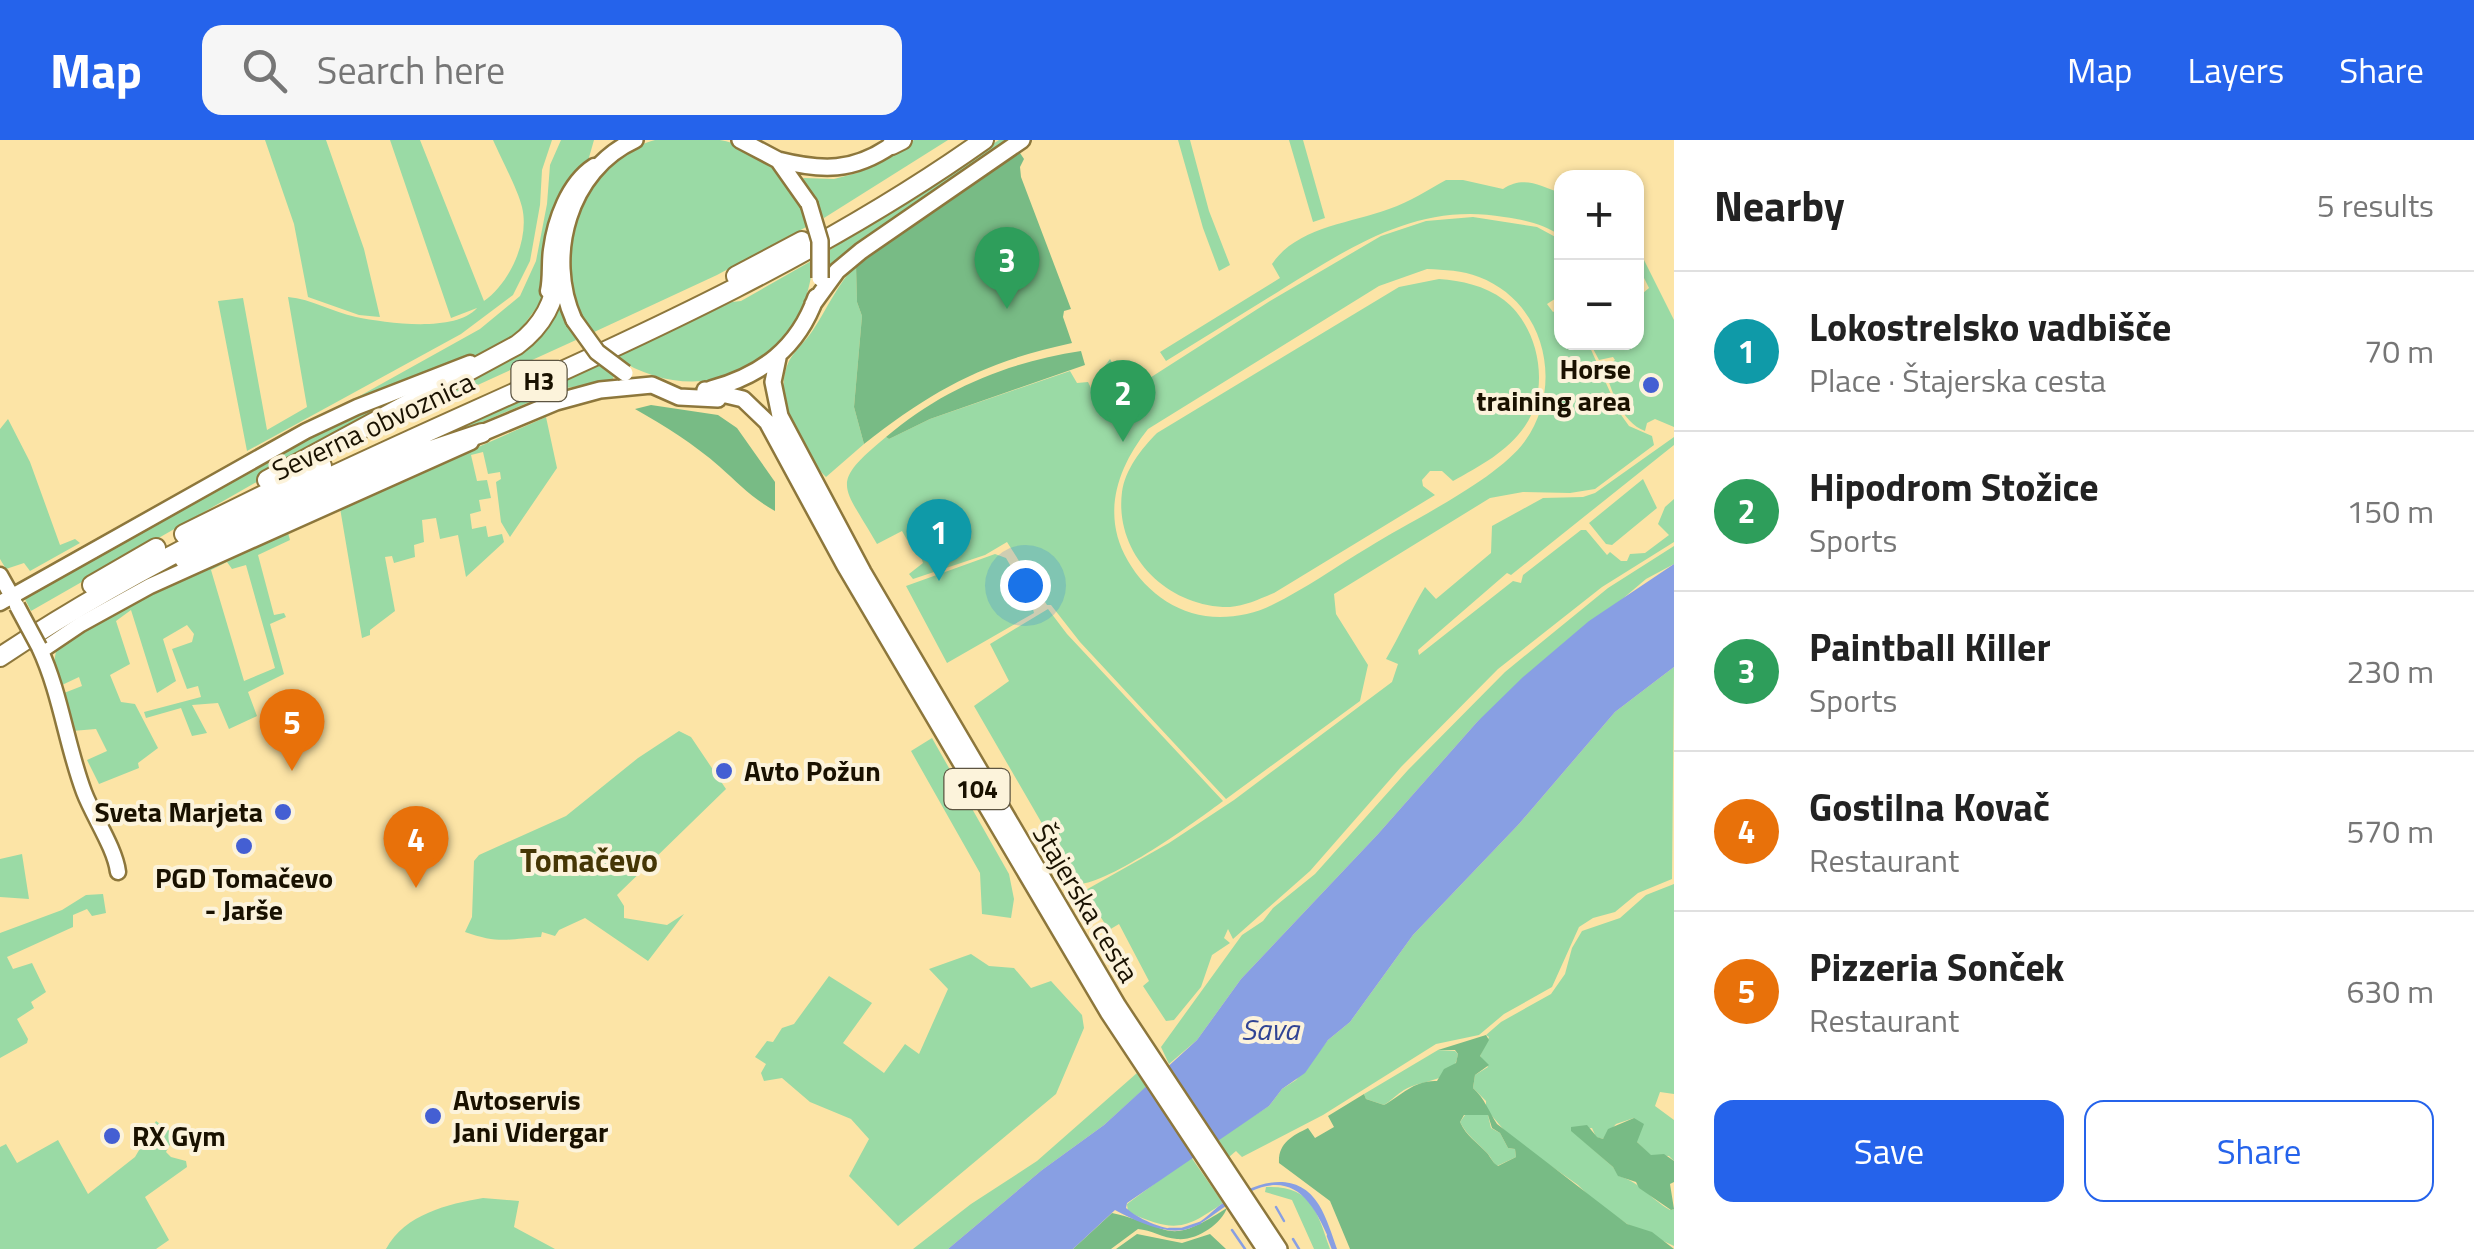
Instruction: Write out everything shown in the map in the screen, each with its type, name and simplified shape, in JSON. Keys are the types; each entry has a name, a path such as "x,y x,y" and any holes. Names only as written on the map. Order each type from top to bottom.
{"highway":[{"name":"Severna obvoznica","path":"0,642 186,532 738,275 850,214 963,140"},
{"name":"Severna obvoznica","path":"0,657 84,604 226,526 763,276 873,214 984,140"},
{"path":"186,532 202,516 517,346 548,312 560,269"},
{"path":"84,604 110,596 166,567 431,450 482,434"}],"main road":[{"path":"604,140 600,163 568,219 562,241 564,297 594,349 625,373 652,385"},
{"path":"600,163 636,140"},
{"path":"740,140 778,160 838,169 866,161 897,142"},
{"path":"759,140 809,204 821,249 814,304"},
{"path":"778,358 837,271 1022,140"},
{"path":"482,434 578,395 652,385 705,390 743,379 802,340 837,280 873,244"},
{"name":"Štajerska cesta","path":"778,358 773,378 780,416 873,589 1113,1009"},
{"name":"Štajerska cesta","path":"652,385 680,397 736,403 753,414 773,437"},
{"name":"Štajerska cesta","path":"705,390 727,393 748,402 767,422 1113,1009 1247,1214 1265,1249"},
{"name":"Štajerska cesta","path":"1247,1214 1279,1249"}],"street":[{"path":"10,601 306,431 368,402 480,359 516,339 534,322 546,299 561,211 579,180 600,163"},
{"path":"40,649 150,586 459,450 482,434"},
{"path":"0,574 10,601 40,649 83,788 106,842"}],"green space":[{"path":"265,140 326,140 364,249 380,317 359,315 308,297 294,224"},
{"path":"390,140 420,140 484,301 510,272 520,246 524,219 520,200 493,140 552,140 542,170 530,261 513,295 461,334 247,451 218,301 243,298 267,430 307,407 288,297 356,317 402,323 453,321 477,308 451,318"},
{"path":"561,140 594,140 588,161 567,193 542,300 518,333 499,347 304,427 480,329 520,296 536,261 550,165"},
{"path":"655,140 720,140 750,151 776,171 795,197 808,226 717,275 592,333 569,280 567,260 574,222 582,203 606,170 637,147"},
{"path":"914,140 948,140 824,218 803,178 834,179 857,173"},
{"path":"999,140 1013,140 829,274 830,250"},
{"path":"1178,140 1190,140 1209,211 1230,265 1219,271 1203,228"},
{"path":"1289,140 1303,140 1325,218 1313,222"},
{"path":"1018,150 1024,159 1021,177 1071,309 1064,311 1063,317 1072,343 1012,359 961,380 864,444 854,407 862,316 857,302 856,265"},
{"path":"1446,180 1503,189 1525,182 1539,185 1554,190 1554,232 1534,223 1473,214 1415,222 1335,257 1166,361 1160,352 1280,278 1272,264 1295,242 1418,196"},
{"path":"1473,217 1537,227 1554,236 1554,300 1547,304 1554,312 1554,350 1591,350 1619,412 1629,426 1652,436 1654,445 1595,489 1523,492 1490,498 1334,594 1336,614 1368,665 1360,701 1226,799 1047,605 1007,542 985,555 913,579 909,574 923,563 917,544 910,545 902,531 877,544 850,496 847,486 855,466 886,437 1070,371 1077,383 1088,382 1093,392 1097,389 1093,382 1110,359 1119,375 1119,388 1131,390 1381,236 1426,221","holes":["1427,269 1473,275 1502,289 1520,305 1542,347 1544,395 1537,419 1512,456 1475,485 1266,608 1233,616 1206,616 1179,608 1145,584 1120,544 1114,509 1121,476 1148,429 1379,286"]},
{"path":"813,260 806,297 791,328 770,352 744,370 714,379 682,381 648,374 615,357 741,301"},
{"name":"Horse training area","path":"1644,260 1674,320 1674,427 1655,419 1647,423 1645,431 1630,421 1614,396 1604,368 1615,360 1599,360 1594,350 1644,350 1644,292 1649,288 1644,278"},
{"path":"856,265 857,302 862,316 854,407 864,444 826,477 791,418 784,375 791,357"},
{"path":"1439,279 1473,285 1504,300 1526,326 1533,342 1538,394 1525,426 1510,443 1453,481 1442,471 1430,471 1422,480 1423,486 1435,495 1274,593 1230,607 1207,605 1166,588 1136,556 1122,515 1126,476 1145,446 1157,433 1399,287"},
{"path":"558,302 576,340 316,459 505,356"},
{"path":"1081,351 1085,365 886,437 930,405 977,380 1028,362"},
{"path":"598,364 614,376 612,381 560,389 295,502"},
{"path":"433,381 31,611 24,597 308,435"},
{"path":"651,405 718,415 737,428 775,482 775,511 690,443 635,409"},
{"path":"546,417 557,468 510,537 501,522 496,482 501,479 500,472 488,474 483,452 471,455 477,481 487,480 491,498 479,500 481,511 470,514 472,529 486,526 488,537 502,534 504,542 466,577 458,535 440,539 436,518 422,520 424,542 414,545 415,557 394,563 392,556 385,557 395,611 362,638 340,508"},
{"path":"8,419 30,462 60,545 75,539 80,543 30,571 24,563 6,569 0,559 0,429"},
{"path":"1674,437 1674,445 1511,575 1507,573 1418,650 1419,655 1513,581 1521,583 1523,575 1581,530 1586,530 1607,555 1610,552 1627,561 1630,554 1645,553 1669,535 1658,524 1665,507 1674,499 1674,542 1602,587 1498,669 1401,767 1310,871 1233,939 1228,929 1224,938 1230,943 1212,955 1201,987 1174,1020 1166,1021 1143,986 1149,981 1119,924 1109,930 1084,891 1169,843 1234,800 1392,682 1398,664 1386,659 1425,587 1436,599 1491,553 1492,526 1543,498 1595,493"},
{"path":"1643,479 1657,508 1612,545 1606,544 1589,523"},
{"path":"287,529 290,540 258,555 274,615 284,613 286,617 270,624 284,674 248,692 257,716 229,729 218,703 192,705 207,733 192,736 181,708 146,718 144,712 201,697 198,686 187,689 172,649 192,642 194,634 187,625 163,639 176,681 157,693 131,610 116,621 130,664 110,675 121,702 135,704 158,748 138,763 139,768 99,784 87,760 107,751 96,729 72,731 64,693 82,686 79,677 62,685 54,662 57,646 113,610","holes":["227,562 232,569 246,565 275,668 244,681 211,570"]},
{"path":"1674,546 1674,564 1646,579 1477,722 1241,979 1197,1040 1169,1064 1161,1047 1242,935 1315,874 1408,770 1505,672 1608,588"},
{"path":"995,554 1006,558 1034,613 947,663 906,586"},
{"path":"1048,609 1223,801 1129,864 1091,882 1077,884 974,706 1009,681 990,644"},
{"path":"1674,667 1672,879 1638,893 1615,912 1579,927 1552,987 1504,1014 1479,1035 1436,1044 1323,1115 1242,1157 1236,1151 1229,1157 1218,1139 1269,1106 1282,1089 1296,1080 1328,1040 1350,1022 1413,935 1519,824 1615,712"},
{"path":"679,731 691,737 726,789 617,895 624,906 624,918 667,925 684,914 648,961 585,918 559,930 555,936 542,932 541,937 495,939 465,932 472,917 474,861 479,855 566,816 638,758"},
{"path":"932,738 1009,874 1014,899 1011,918 982,914 980,873 911,751"},
{"path":"22,854 29,899 0,897 0,859"},
{"path":"1674,884 1674,1094 1660,1092 1655,1106 1674,1120 1674,1161 1669,1156 1650,1155 1637,1142 1634,1118 1616,1124 1603,1139 1596,1137 1592,1128 1571,1130 1619,1176 1674,1209 1674,1246 1627,1224 1510,1137 1473,1088 1475,1075 1488,1067 1480,1056 1489,1037 1486,1035 1551,994 1565,974 1572,948 1582,931 1620,918 1646,895"},
{"path":"103,894 106,913 92,916 87,909 73,915 73,927 7,957 13,969 32,963 46,992 31,1002 34,1008 17,1019 27,1043 0,1058 0,933 62,910 86,895"},
{"path":"971,954 989,966 1014,968 1031,988 1051,981 1082,1015 1084,1028 1056,1094 898,1226 849,1176 869,1139 851,1119 810,1102 782,1078 764,1081 761,1073 766,1064 755,1057 782,1028 794,1024 829,976 872,1003 843,1043 884,1073 905,1044 919,1054 948,989 929,969"},
{"path":"1486,1035 1489,1040 1480,1056 1489,1065 1475,1075 1473,1088 1497,1124 1627,1224 1652,1232 1674,1249 1350,1249 1330,1201 1279,1163 1281,1150 1292,1137 1308,1128 1315,1138 1334,1127 1328,1116 1364,1094 1366,1099 1384,1105 1415,1086 1437,1081 1444,1069 1456,1063 1458,1054 1455,1050 1438,1050","holes":["1464,1115 1488,1115 1492,1128 1500,1133 1508,1148 1515,1149 1516,1157 1498,1166 1460,1122"]},
{"path":"1438,1050 1458,1054 1451,1071 1404,1090 1384,1105 1366,1099 1364,1094"},
{"path":"1137,1073 1146,1087 948,1249 913,1249 971,1204 1037,1161"},
{"path":"1465,1115 1488,1115 1491,1128 1500,1133 1508,1148 1515,1149 1516,1157 1497,1166 1463,1127 1460,1122"},
{"path":"1634,1118 1644,1124 1637,1142 1651,1155 1664,1154 1674,1161 1674,1182 1670,1184 1674,1209 1639,1188 1636,1182 1618,1176 1613,1167 1571,1131 1571,1127 1587,1125 1603,1139 1608,1129"},
{"path":"156,1121 175,1135 166,1152 186,1161 187,1167 145,1197 169,1240 156,1249 0,1249 0,1147 6,1144 17,1163 58,1140 88,1194 135,1157"},
{"path":"1191,1157 1223,1203 1178,1226 1128,1212 1127,1204"},
{"path":"1266,1187 1303,1196 1316,1213 1330,1249 1314,1249 1292,1200 1265,1192"},
{"path":"483,1198 519,1201 514,1227 555,1249 386,1249 416,1219"},
{"path":"1227,1208 1214,1225 1185,1239 1138,1229 1111,1249 1073,1249 1112,1213 1180,1231"},
{"path":"1137,1234 1182,1243 1210,1234 1226,1249 1116,1249"}],"water":[{"name":"Sava","path":"1674,564 1674,667 1615,712 1519,824 1413,935 1350,1022 1328,1040 1305,1073 1282,1089 1269,1106 1127,1203 1126,1208 1145,1220 1169,1229 1184,1229 1247,1190 1286,1182 1310,1193 1327,1221 1337,1249 1333,1249 1304,1197 1279,1185 1245,1194 1199,1224 1188,1229 1174,1230 1156,1228 1115,1210 1073,1249 948,1249 1042,1170 1104,1125 1197,1040 1241,979 1523,677 1589,621"}],"waterway":[{"path":"1276,1207 1284,1221"},
{"path":"1169,1229 1200,1223"},
{"path":"1232,1230 1245,1249"},
{"path":"1328,1236 1333,1249"},
{"path":"1293,1239 1299,1249"}],"place":[{"name":"Paintball Killer","path":"1007,309"},
{"name":"Horse training area","path":"1651,385"},
{"name":"Hipodrom Stožice","path":"1123,442"},
{"name":"Lokostrelsko vadbišče","path":"939,581"},
{"name":"Pizzeria Sonček","path":"292,771"},
{"name":"Avto Požun","path":"724,771"},
{"name":"Sveta Marjeta","path":"283,812"},
{"name":"PGD Tomačevo - Jarše","path":"244,846"},
{"name":"Gostilna Kovač","path":"416,888"},
{"name":"Avtoservis Jani Vidergar","path":"433,1116"},
{"name":"RX Gym","path":"112,1136"}],"district":[{"name":"Tomačevo","path":"589,861"}]}
